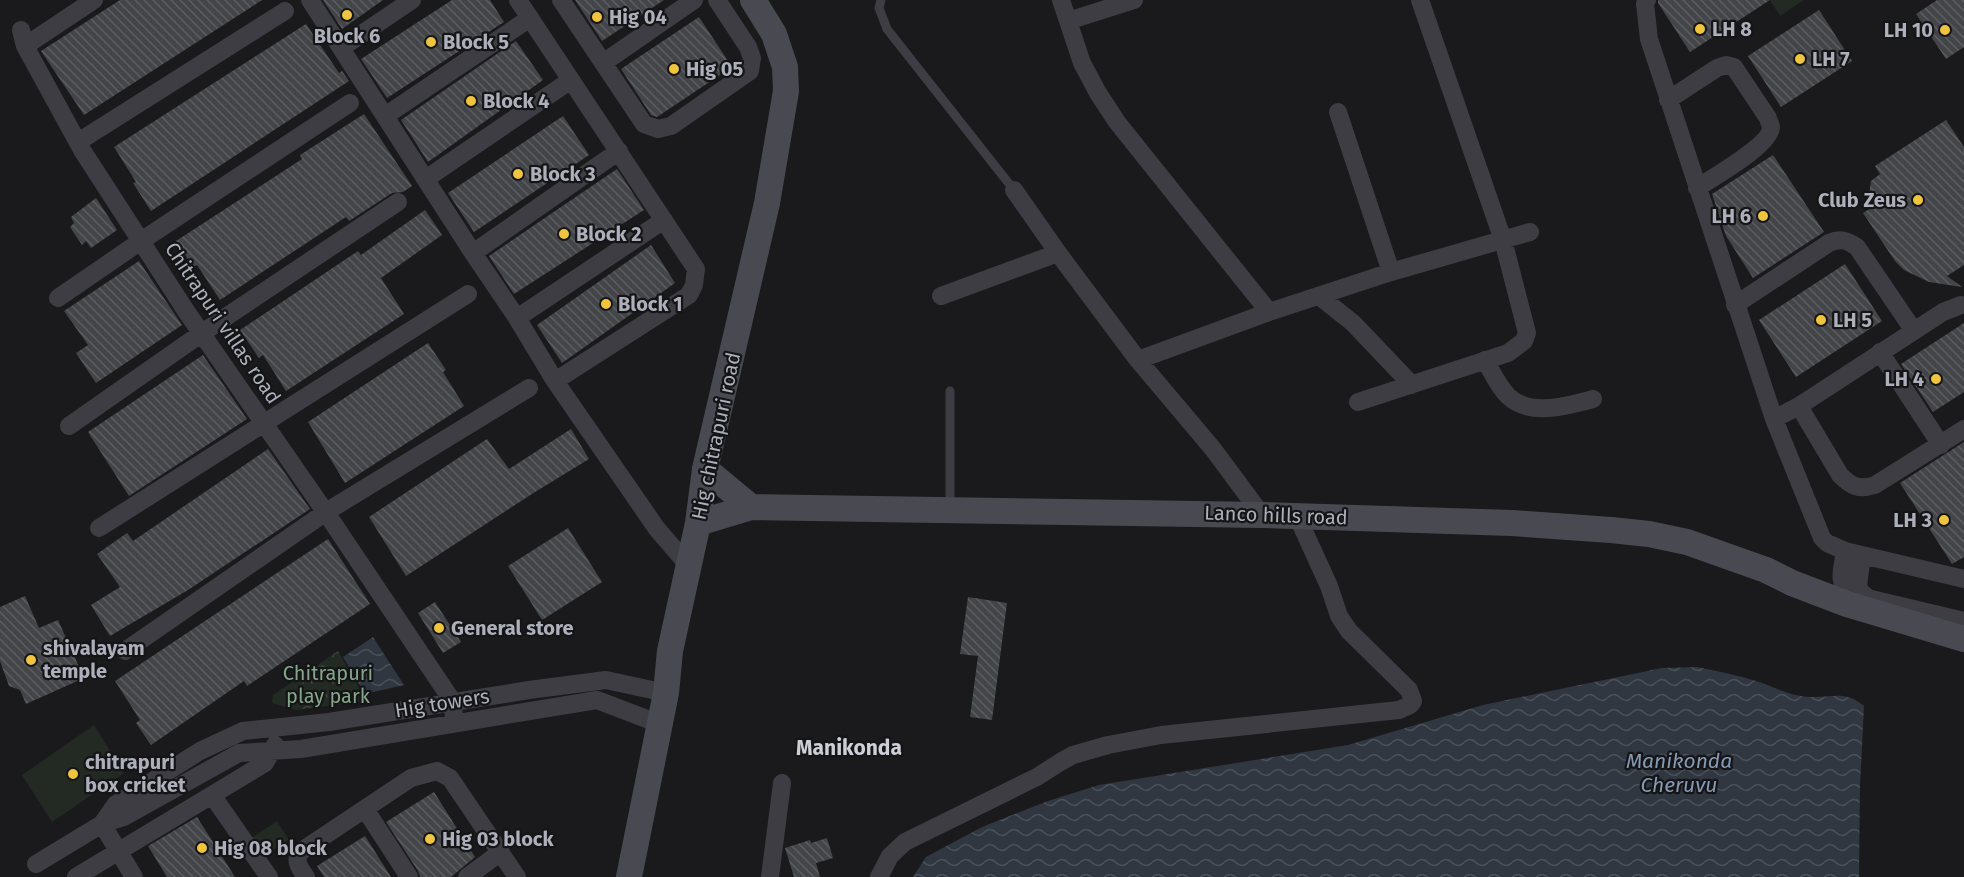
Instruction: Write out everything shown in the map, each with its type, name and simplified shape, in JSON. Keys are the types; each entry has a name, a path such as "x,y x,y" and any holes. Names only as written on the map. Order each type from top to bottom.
{"street":[{"path":"75,5 94,0"},
{"path":"310,0 517,318 555,381 657,529 689,566"},
{"path":"341,48 412,0"},
{"path":"518,0 696,269 694,285 689,295 555,381"},
{"path":"561,0 644,124 658,129 671,126 750,71 752,58 748,47 717,0"},
{"path":"603,63 694,0"},
{"name":"Hig chitrapuri road","path":"629,877 666,693 670,651 698,523 705,469 767,203 786,91 785,67 774,34 753,0"},
{"path":"1061,0 1082,63 1117,122 1269,312"},
{"path":"1068,21 1134,0"},
{"path":"1358,402 1508,353 1524,341 1527,333 1503,240 1420,0"},
{"path":"1647,0 1645,4 1649,39 1668,100 1774,419 1822,538 1827,543 1853,553 1964,579"},
{"name":"Chitrapuri villas road","path":"75,5 23,38 78,142 202,333 326,512 453,702"},
{"path":"78,142 285,11"},
{"path":"385,116 530,18"},
{"path":"1668,100 1717,68 1726,65 1734,67 1768,118 1771,127 1769,135 1757,148 1697,188"},
{"path":"426,178 571,80"},
{"path":"58,298 350,103"},
{"path":"1338,112 1391,272"},
{"path":"473,253 619,152"},
{"path":"1014,190 1138,360 1200,433 1262,514"},
{"path":"69,426 202,333 398,202"},
{"path":"517,318 664,220"},
{"path":"1138,360 1269,312 1391,272 1530,232"},
{"path":"1735,305 1829,243 1839,239 1857,247 1914,331"},
{"path":"941,296 1058,253"},
{"path":"99,528 468,294"},
{"path":"1318,296 1353,323 1412,385"},
{"path":"1774,419 1963,301"},
{"path":"1880,352 1941,444"},
{"path":"1485,360 1503,390 1521,406 1536,408 1576,404 1593,399"},
{"path":"125,651 326,512 529,388"},
{"path":"1798,406 1840,475 1849,484 1864,489 1875,485 1964,429"},
{"path":"705,469 751,507"},
{"name":"Lanco hills road","path":"698,523 751,507 950,509 1262,514 1512,523 1649,534 1687,542 1766,570 1792,583 1847,604 1964,639"},
{"path":"879,877 890,855 905,842 1038,777 1073,755 1108,745 1161,735 1399,710 1410,705 1413,701 1409,690 1349,631 1340,616 1297,516"},
{"path":"1850,594 1840,583 1853,553"},
{"path":"1853,553 1858,586 1868,598"},
{"path":"1792,583 1810,604 1885,632 1964,654"},
{"path":"1824,588 1964,621"},
{"path":"36,864 102,824 116,804 200,751 243,731 289,727 606,680 666,693"},
{"name":"Hig towers","path":"102,824 124,817 239,753 301,749 597,700 660,724"},
{"path":"453,702 454,723"},
{"path":"76,877 265,763 289,727"},
{"path":"306,877 298,864 297,857 300,852 411,778 437,771 450,778 517,877"},
{"path":"770,877 782,783"},
{"path":"212,795 269,877"},
{"path":"365,808 409,877"},
{"path":"102,824 134,877"},
{"path":"467,877 501,852"}],"lane":[{"path":"881,0 879,8 887,29 1014,190"},
{"path":"950,391 950,509"}],"green space":[{"path":"1770,0 1804,0 1780,16"},
{"name":"Chitrapuri play park","path":"338,651 365,701 296,710 272,703 273,695"},
{"name":"chitrapuri box cricket","path":"94,725 124,773 52,822 22,775"},
{"path":"277,821 289,840 263,856 250,839"}],"water":[{"path":"373,637 404,685 365,694 343,657"},
{"name":"Manikonda Cheruvu","path":"1697,667 1749,679 1797,695 1845,696 1864,706 1859,877 913,877 926,857 982,827 1048,801 1099,785 1348,745 1483,705 1662,668"}],"building":[{"path":"120,0 262,0 84,115 41,51"},
{"name":"Block 6","path":"323,0 383,0 342,29"},
{"name":"Block 5","path":"452,0 490,0 504,22 387,98 361,59"},
{"name":"Hig 04","path":"575,0 664,0 602,41"},
{"name":"LH 8","path":"1658,0 1770,0 1690,52"},
{"name":"LH 10","path":"1937,0 1964,0 1964,47 1946,59 1916,14"},
{"name":"LH 7","path":"1819,10 1852,61 1781,107 1748,56"},
{"name":"Hig 05","path":"699,17 732,67 657,117 651,115 621,69"},
{"path":"306,24 339,73 342,71 349,81 151,211 114,147"},
{"name":"Block 4","path":"516,41 543,80 428,162 401,120"},
{"path":"364,114 412,186 403,192 392,193 349,221 346,217 220,300 197,265 193,267 176,241 302,159 300,155"},
{"name":"Block 3","path":"563,116 589,155 474,232 448,193"},
{"name":"Club Zeus","path":"1946,120 1964,147 1964,265 1947,276 1962,287 1929,282 1904,270 1895,261 1863,213 1876,205 1869,195 1871,181 1880,174 1875,166"},
{"name":"LH 6","path":"1773,155 1824,232 1753,278 1726,236 1712,194"},
{"name":"Block 2","path":"617,169 644,210 514,294 489,256"},
{"path":"96,198 117,230 91,248 86,241 82,245 70,227 74,223 71,217"},
{"path":"425,210 442,235 381,278 404,314 286,391 263,355 259,358 240,330 358,251 361,255"},
{"name":"Block 1","path":"651,245 675,283 562,363 537,325"},
{"path":"139,261 182,325 96,383 76,353 88,345 64,311"},
{"name":"LH 5","path":"1845,264 1882,321 1796,377 1759,320"},
{"name":"LH 4","path":"1964,323 1964,392 1933,412 1901,364"},
{"path":"428,343 446,370 443,372 464,406 345,483 308,422"},
{"path":"203,355 247,419 129,496 88,432"},
{"path":"571,429 589,459 406,576 369,517 487,439 509,469"},
{"name":"LH 3","path":"1964,442 1964,557 1952,564 1900,483"},
{"path":"268,449 310,509 188,590 110,636 91,605 120,587 97,554 127,533 133,541"},
{"path":"568,528 602,582 542,620 508,566"},
{"path":"328,539 370,604 247,686 244,681 151,745 136,723 140,720 115,681"},
{"path":"25,596 39,628 58,620 84,678 26,704 20,690 9,686 0,661 0,607"},
{"path":"968,597 1007,603 992,720 970,717 978,656 960,654"},
{"name":"General store","path":"435,602 461,642 443,653 418,613"},
{"name":"Hig 03 block","path":"434,792 475,857 451,877 420,877 386,822"},
{"name":"Hig 08 block","path":"197,817 235,877 167,877 148,846"},
{"path":"365,836 391,877 324,877 317,866"},
{"path":"827,838 833,858 816,863 820,877 794,877 785,848 810,840 811,843"}],"place":[{"name":"Block 6","path":"347,15"},
{"name":"Hig 04","path":"597,17"},
{"name":"LH 8","path":"1700,29"},
{"name":"LH 10","path":"1945,30"},
{"name":"Block 5","path":"431,42"},
{"name":"LH 7","path":"1800,59"},
{"name":"Hig 05","path":"674,69"},
{"name":"Block 4","path":"471,101"},
{"name":"Block 3","path":"518,174"},
{"name":"Club Zeus","path":"1918,200"},
{"name":"LH 6","path":"1763,216"},
{"name":"Block 2","path":"564,234"},
{"name":"Block 1","path":"606,304"},
{"name":"LH 5","path":"1821,320"},
{"name":"LH 4","path":"1936,379"},
{"name":"LH 3","path":"1944,520"},
{"name":"General store","path":"439,628"},
{"name":"shivalayam temple","path":"31,660"},
{"name":"chitrapuri box cricket","path":"73,774"},
{"name":"Hig 03 block","path":"430,839"},
{"name":"Hig 08 block","path":"202,848"}],"district":[{"name":"Manikonda","path":"849,748"}]}
